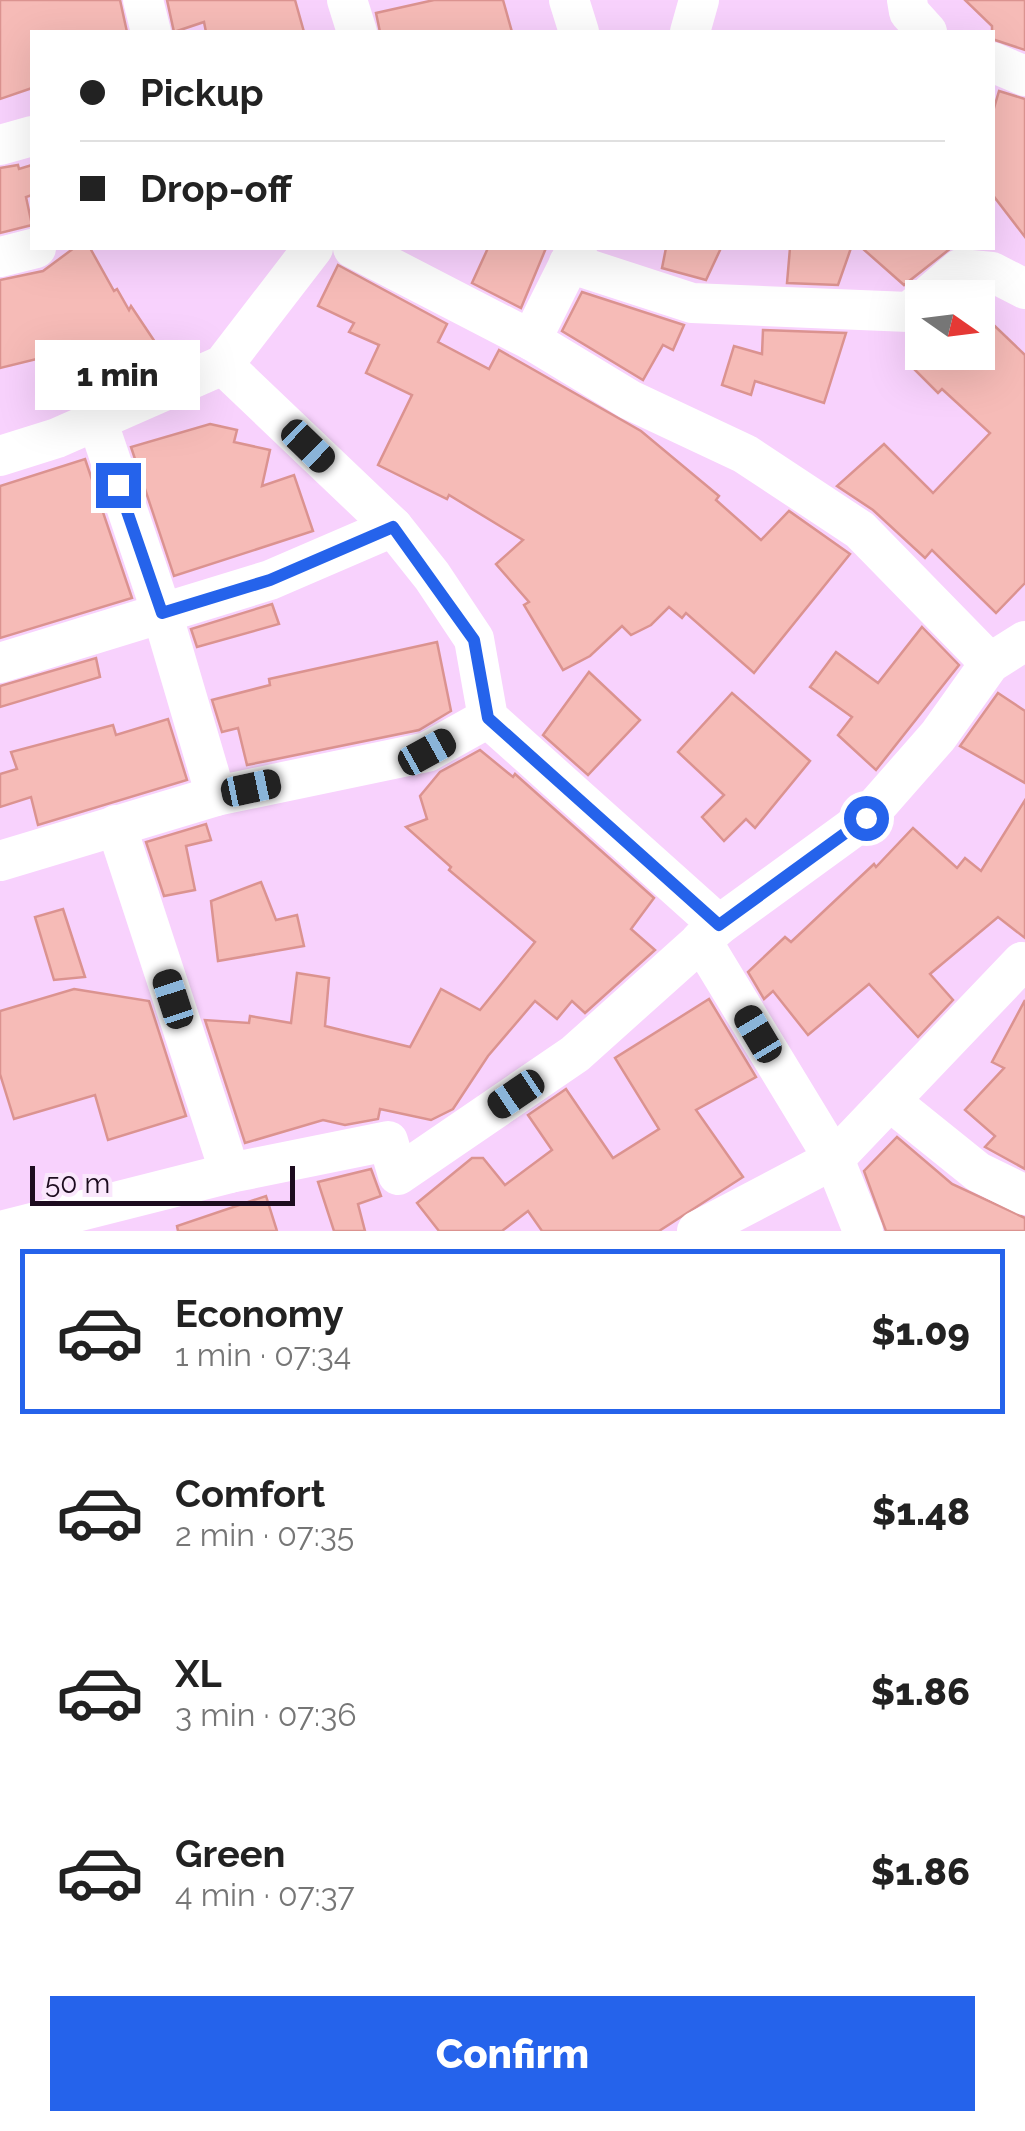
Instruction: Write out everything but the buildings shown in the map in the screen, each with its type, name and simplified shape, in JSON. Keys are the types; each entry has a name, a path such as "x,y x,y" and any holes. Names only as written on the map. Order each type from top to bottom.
{"street":[{"path":"142,0 151,30"},
{"path":"347,0 356,30"},
{"path":"569,0 579,30"},
{"path":"691,30 699,0"},
{"path":"907,0 908,12 924,30"},
{"path":"995,63 1025,76"},
{"path":"0,145 30,137"},
{"path":"0,257 30,250"},
{"path":"0,456 97,420 224,365 311,250"},
{"path":"357,250 531,340 630,400 745,454 860,530 990,664"},
{"path":"531,340 573,255 692,303 905,312"},
{"path":"947,280 960,269 992,272 1025,288"},
{"path":"224,365 393,527 474,640 488,718 710,932 834,1159 863,1231"},
{"path":"97,420 162,613 216,796"},
{"path":"0,664 270,580 393,527"},
{"path":"1,1231 230,1173 388,1141 398,1175 575,1054 710,932 866,818 938,736 990,664 1025,641"},
{"path":"0,860 216,796 427,752 488,718"},
{"path":"116,825 230,1173"},
{"path":"697,1231 834,1159 1022,962 1025,964"},
{"path":"891,1102 978,1172 1025,1195"}],"route":[{"path":"118,485 162,613 270,580 393,527 432,576 474,640 488,718 719,925 866,818"}]}
